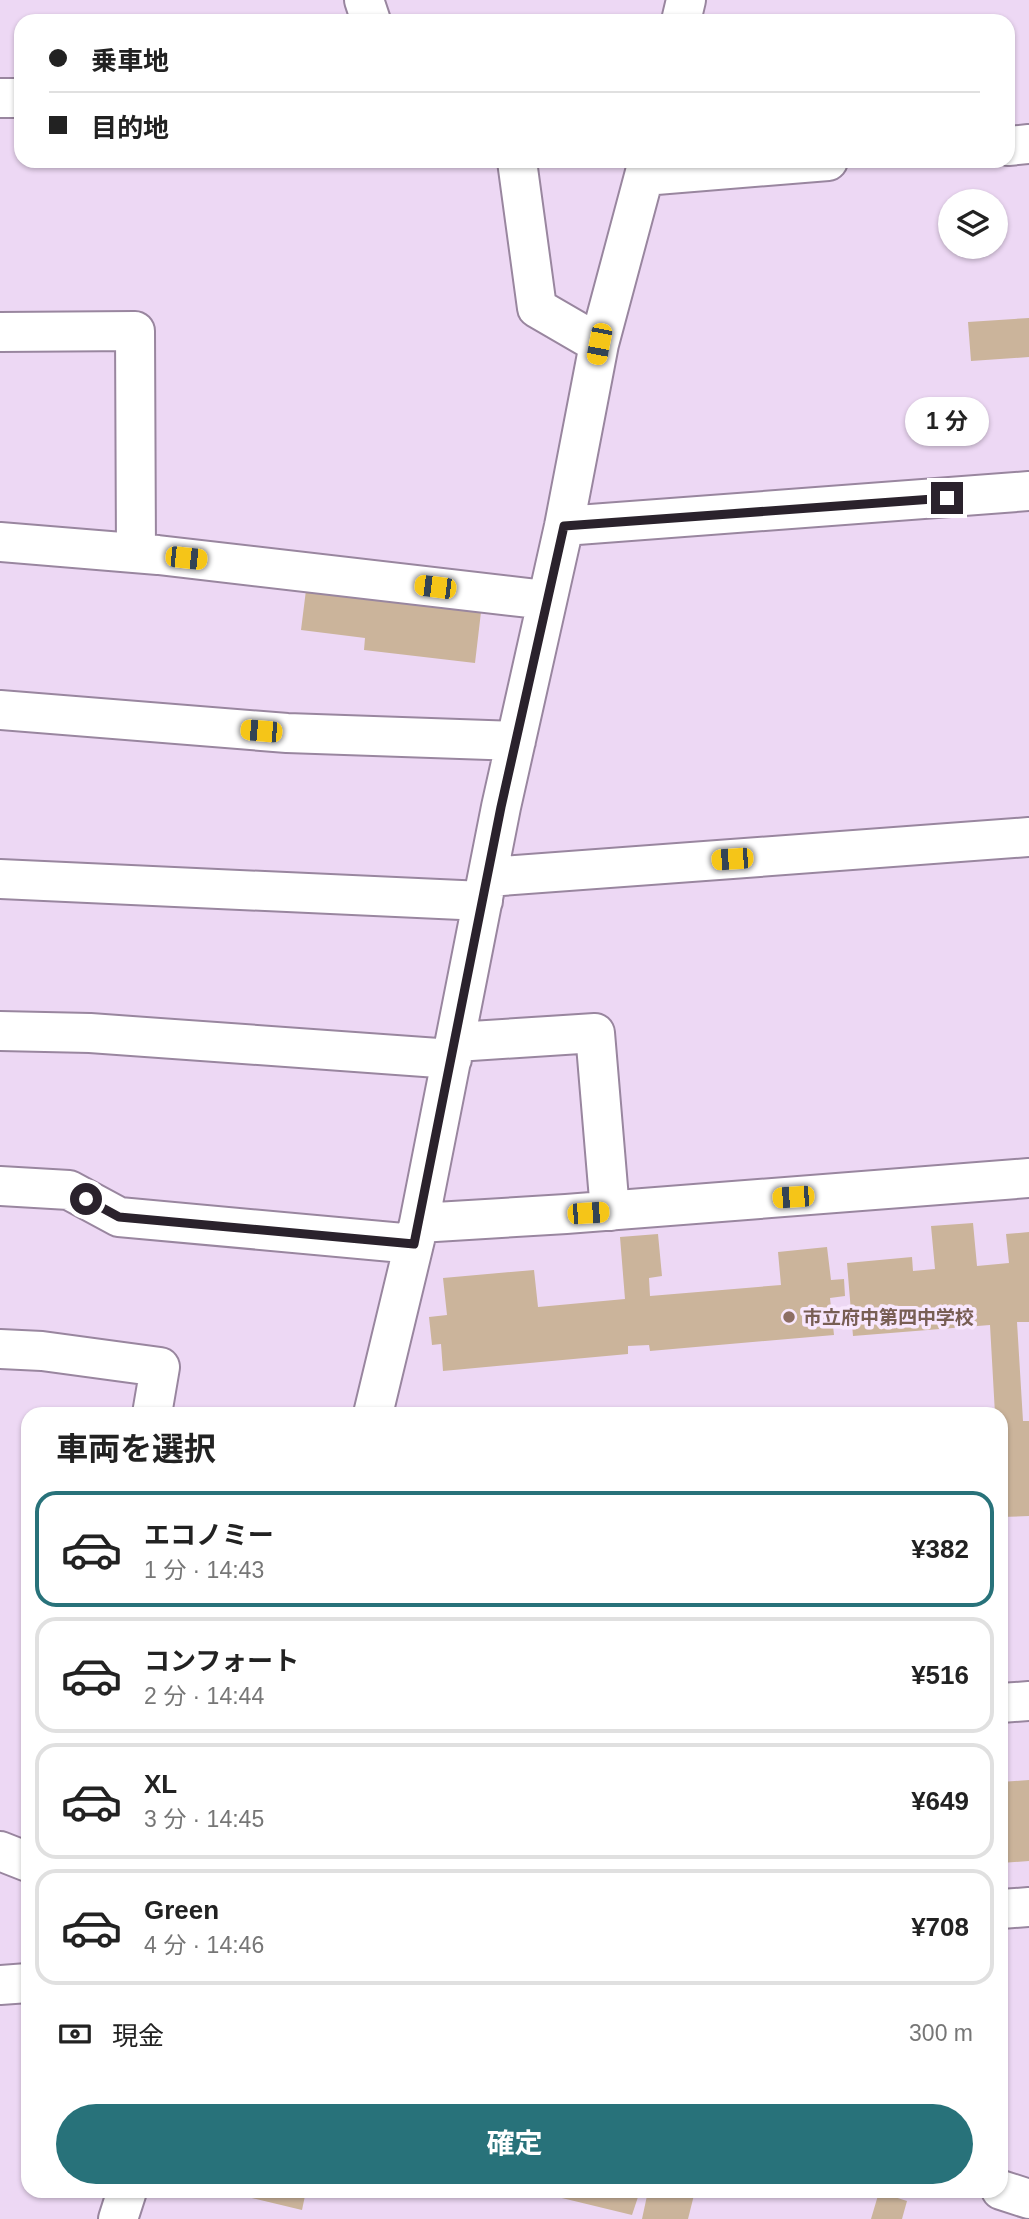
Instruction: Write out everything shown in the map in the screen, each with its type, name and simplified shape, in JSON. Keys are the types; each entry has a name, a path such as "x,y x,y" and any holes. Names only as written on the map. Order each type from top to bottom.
{"main road":[{"path":"518,168 537,308 599,344"},
{"path":"375,1407 417,1233 516,741 564,526 599,344 646,169 669,168"},
{"path":"0,332 135,331 136,553"},
{"path":"564,526 1029,491"},
{"path":"0,542 136,553 546,600"},
{"path":"0,710 287,733 516,741"},
{"path":"0,879 486,889 1029,837"},
{"path":"0,1031 454,1051 595,1033 610,1211"},
{"path":"0,1186 69,1190 119,1217 417,1233 610,1211 1029,1178"},
{"path":"0,1349 43,1351 160,1367 153,1407"},
{"path":"1008,1702 1029,1701"},
{"path":"0,1851 21,1859"},
{"path":"1008,1908 1029,1907"},
{"path":"0,1985 21,1984"},
{"path":"1008,2192 1029,2199"},
{"path":"118,2219 125,2198"}],"building":[{"path":"1029,318 1029,357 971,361 968,322"},
{"path":"306,590 481,612 475,663 364,650 365,638 301,630"},
{"path":"973,1223 977,1266 1009,1263 1006,1234 1029,1232 1029,1322 1017,1322 1023,1421 1029,1421 1029,1516 1008,1517 1008,1407 995,1407 990,1325 853,1336 847,1263 912,1257 913,1271 935,1269 931,1226"},
{"name":"市立府中第四中学校","path":"658,1234 662,1276 649,1278 650,1296 781,1285 778,1252 827,1247 831,1280 844,1279 845,1296 830,1298 834,1335 650,1351 649,1345 628,1346 628,1354 443,1371 441,1344 432,1345 429,1317 447,1315 443,1278 534,1270 538,1307 625,1299 620,1237"},
{"path":"1029,1780 1029,1861 1008,1862 1008,1782"},
{"path":"251,2198 305,2198 302,2210"},
{"path":"562,2198 638,2198 632,2215"},
{"path":"646,2198 693,2198 688,2219 642,2219"},
{"path":"877,2198 907,2201 902,2219 871,2219"}],"place":[{"name":"市立府中第四中学校","path":"789,1317"}],"route":[{"path":"86,1199 119,1217 414,1244 501,807 564,526 947,498"}]}
